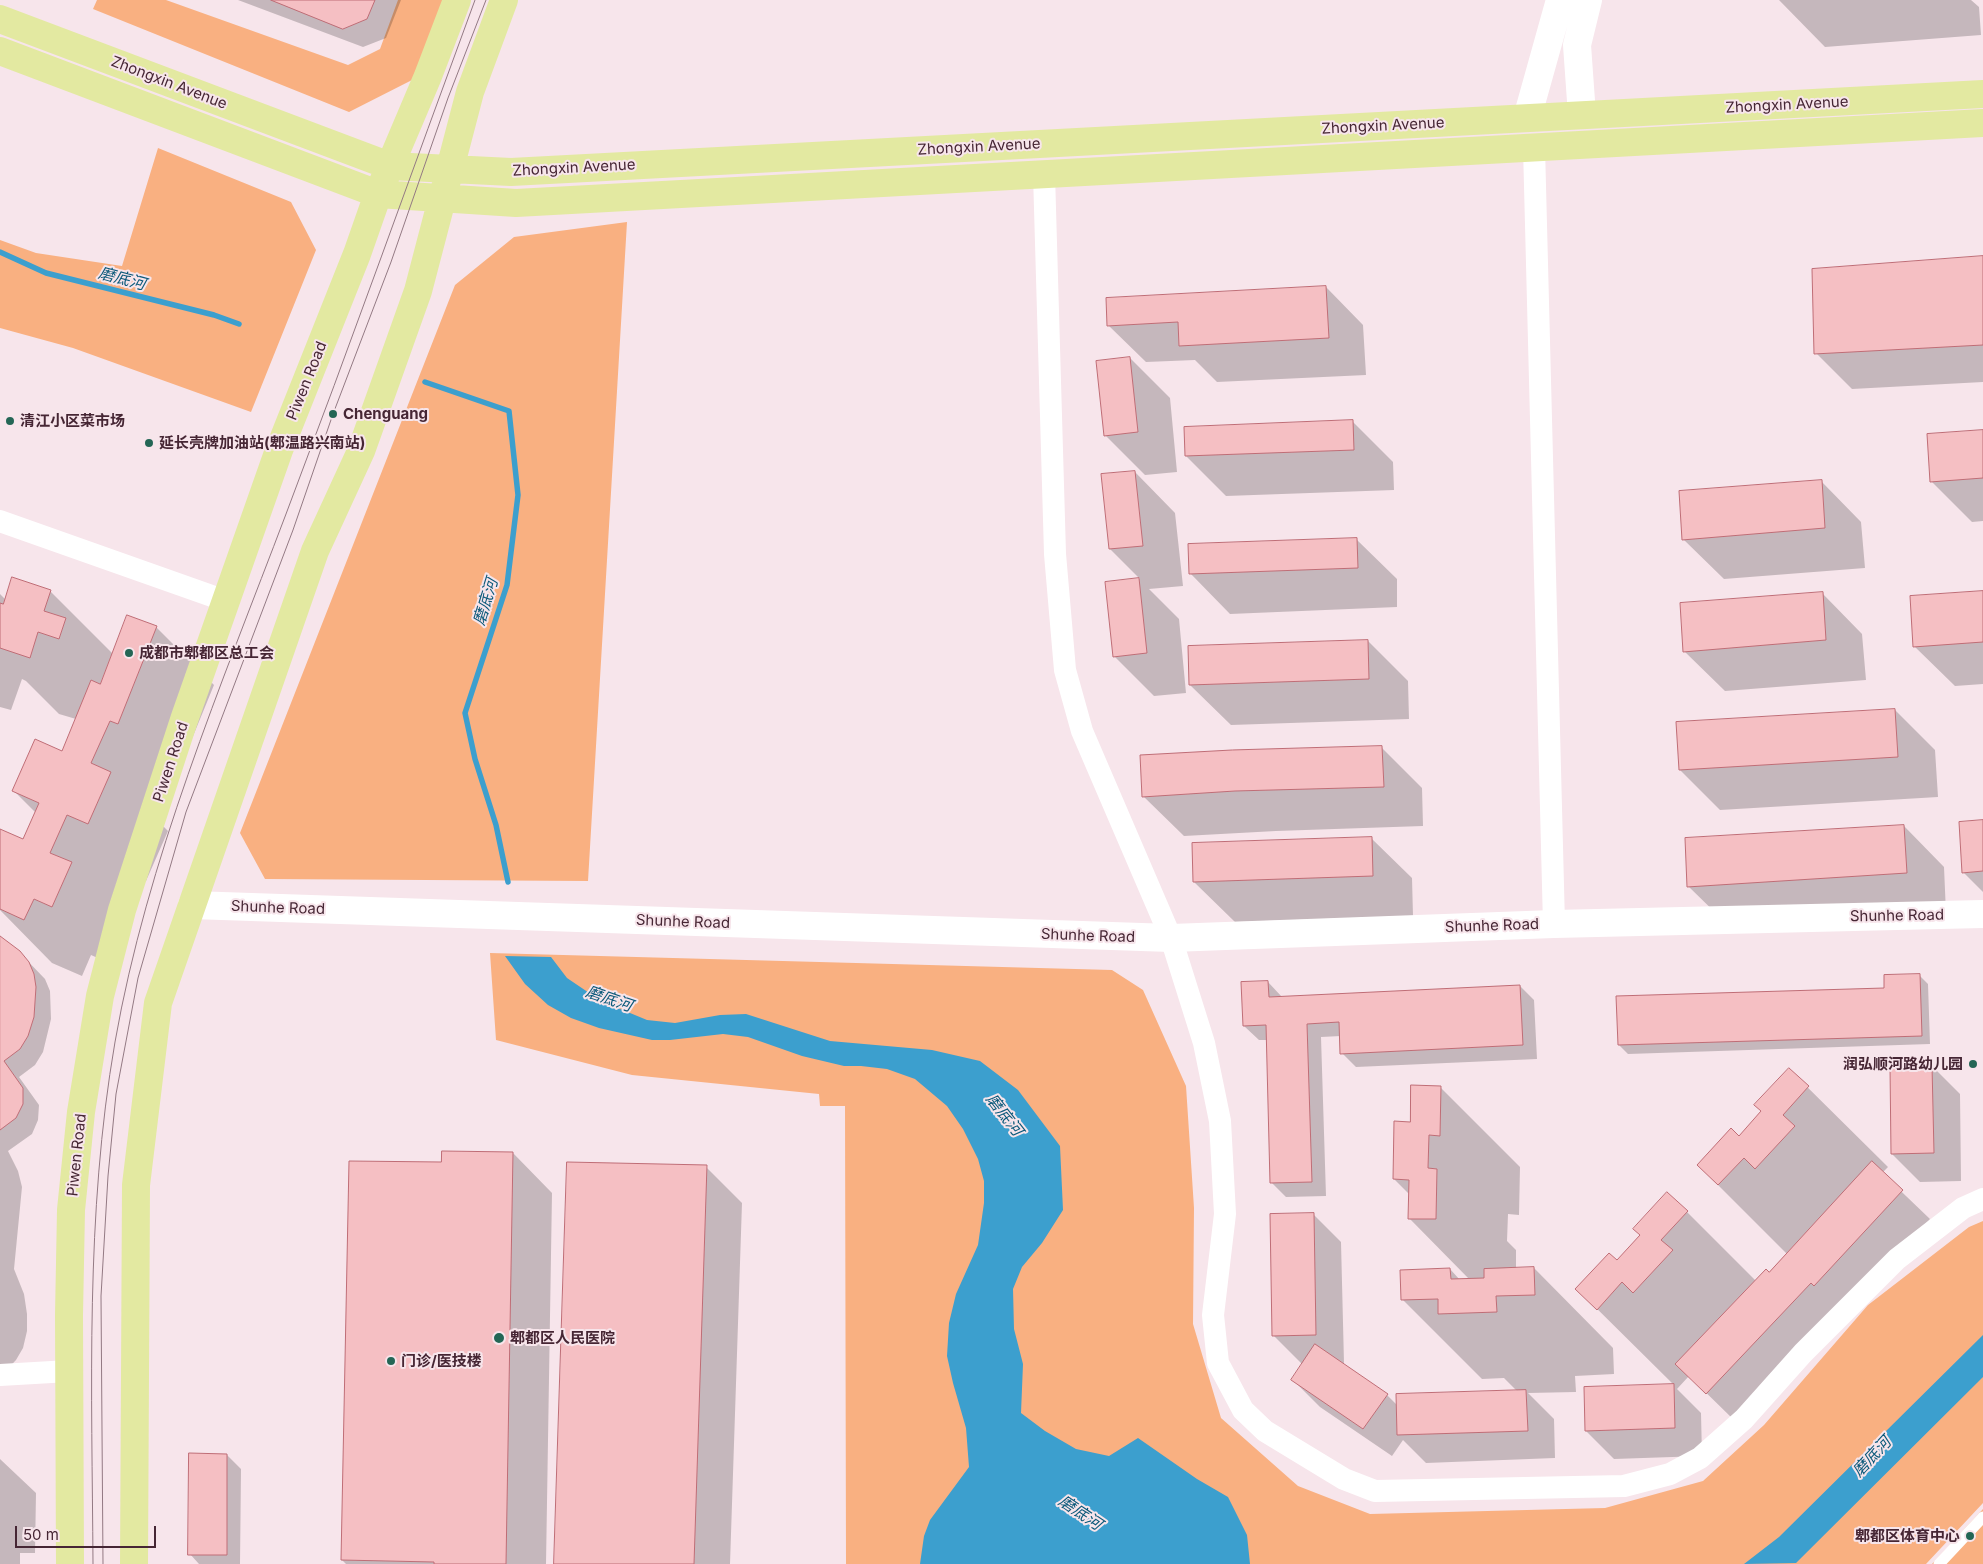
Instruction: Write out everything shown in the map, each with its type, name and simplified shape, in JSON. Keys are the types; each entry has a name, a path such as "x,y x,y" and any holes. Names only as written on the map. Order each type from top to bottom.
{"main road":[{"name":"Piwen Road","path":"70,1564 69,1371 72,1210 81,1112 100,996 122,910 184,720 279,450 354,263 378,194 428,76 457,0"},
{"path":"134,1564 136,1185 158,1003 315,552 361,451 412,310 470,92 504,0"},
{"name":"Zhongxin Avenue","path":"0,19 390,166 511,172 1983,94"},
{"name":"Zhongxin Avenue","path":"0,51 378,194 516,203 1983,123"}],"street":[{"path":"1527,118 1560,0"},
{"path":"1582,115 1577,45 1588,0"},
{"path":"1534,148 1554,924"},
{"path":"1044,174 1055,554 1065,670 1082,732 1171,938 1204,1043 1220,1121 1225,1214 1213,1315 1218,1363 1243,1410 1265,1431 1344,1479 1375,1491 1624,1486 1670,1474 1700,1458 1744,1419 1802,1353 1898,1259 1963,1208 1983,1199"},
{"path":"0,521 226,601"},
{"name":"Shunhe Road","path":"192,905 1171,938 1554,924 1983,914"},
{"path":"0,1375 69,1371"}],"lane":[{"path":"1939,1564 1983,1517"}],"shaded area":[{"path":"97,0 166,0 348,65 380,49 398,0 443,0 414,79 349,112 93,9"},
{"path":"158,148 291,202 316,250 251,412 73,348 0,328 0,240 36,253 122,266"},
{"path":"627,222 588,881 265,879 240,833 455,285 514,237"},
{"path":"490,953 1112,970 1143,990 1186,1086 1194,1208 1193,1324 1221,1418 1298,1486 1370,1514 1605,1508 1703,1481 1764,1425 1868,1305 1969,1227 1983,1221 1983,1503 1926,1564 846,1564 845,1106 820,1106 819,1094 632,1075 496,1040"},
{"name":"郫都区体育中心","path":"1983,1509 1983,1564 1932,1564"}],"water":[{"path":"505,956 551,957 567,978 601,1001 647,1020 675,1023 720,1015 746,1014 830,1041 932,1050 980,1061 1018,1090 1060,1146 1063,1210 1042,1243 1022,1267 1013,1289 1014,1329 1023,1364 1021,1413 1045,1431 1076,1449 1109,1456 1138,1438 1197,1479 1228,1497 1247,1535 1250,1564 920,1564 924,1536 930,1520 969,1467 966,1428 947,1356 949,1323 956,1294 978,1245 984,1203 984,1181 978,1159 963,1129 947,1106 915,1079 887,1069 844,1066 802,1056 748,1037 723,1034 670,1040 652,1040 599,1028 571,1018 548,1005 525,984"},
{"path":"1983,1335 1983,1377 1796,1563 1744,1564 1779,1537"}],"building":[{"path":"271,0 375,0 367,19 343,29"},
{"path":"1983,256 1983,345 1814,354 1812,269"},
{"path":"1326,286 1329,338 1179,346 1178,322 1107,326 1106,298"},
{"path":"1130,357 1138,432 1104,436 1096,361"},
{"path":"1353,420 1354,450 1185,456 1184,427"},
{"path":"1983,430 1983,478 1930,482 1927,434"},
{"path":"1135,471 1143,546 1109,549 1101,474"},
{"path":"1822,480 1825,528 1682,540 1679,491"},
{"path":"1357,538 1358,568 1189,574 1188,544"},
{"path":"12,577 51,590 44,611 66,618 59,639 38,632 30,658 0,648 0,603 3,604"},
{"path":"1139,578 1147,653 1113,657 1105,582"},
{"path":"1983,591 1983,642 1913,647 1910,596"},
{"path":"1823,592 1826,640 1683,652 1680,603"},
{"path":"127,615 157,626 118,724 110,721 91,763 111,772 88,824 67,815 50,853 72,862 52,907 34,899 24,920 0,909 0,829 23,839 39,803 12,791 35,739 62,751 91,680 100,684"},
{"path":"1368,640 1369,679 1189,685 1188,646"},
{"path":"1895,709 1898,757 1679,770 1676,722"},
{"path":"1382,746 1384,787 1235,791 1142,797 1140,755 1232,750"},
{"path":"1983,820 1983,871 1962,873 1959,822"},
{"path":"1904,825 1907,873 1687,887 1685,838"},
{"path":"1372,837 1373,876 1193,882 1192,843"},
{"path":"0,936 20,951 29,962 34,974 36,987 34,1017 28,1036 20,1049 4,1061 23,1088 23,1104 16,1118 0,1130"},
{"path":"1920,974 1922,1036 1618,1045 1616,996 1884,988 1884,975"},
{"path":"1268,981 1269,997 1520,985 1523,1045 1340,1054 1339,1022 1307,1024 1312,1182 1270,1183 1266,1025 1243,1026 1241,982"},
{"path":"1932,1065 1934,1153 1891,1154 1890,1066"},
{"path":"1789,1068 1809,1086 1783,1115 1795,1126 1755,1169 1744,1158 1718,1185 1697,1165 1731,1128 1739,1136 1761,1111 1754,1105"},
{"path":"1411,1085 1441,1086 1440,1136 1429,1135 1428,1168 1437,1169 1436,1219 1408,1219 1409,1180 1393,1179 1394,1121 1410,1122"},
{"path":"442,1151 513,1152 506,1564 434,1564 434,1562 341,1560 349,1161 441,1162"},
{"path":"1872,1161 1903,1190 1814,1286 1811,1283 1706,1394 1675,1364 1766,1269 1769,1272"},
{"path":"567,1162 707,1165 694,1564 554,1564"},
{"path":"1667,1192 1688,1211 1661,1240 1673,1250 1633,1293 1622,1282 1597,1310 1575,1289 1609,1253 1617,1260 1640,1235 1633,1229"},
{"path":"1314,1213 1316,1335 1272,1336 1270,1214"},
{"path":"1534,1267 1535,1295 1496,1296 1497,1312 1438,1314 1438,1299 1401,1300 1400,1270 1450,1268 1451,1279 1484,1278 1484,1269"},
{"path":"1315,1344 1388,1394 1363,1429 1291,1380"},
{"path":"1674,1384 1675,1428 1585,1431 1584,1387"},
{"path":"1526,1390 1528,1431 1397,1435 1396,1394"},
{"path":"189,1453 227,1454 227,1555 188,1555"}],"waterway":[{"name":"磨底河","path":"0,252 46,273 214,315 239,324"},
{"name":"磨底河","path":"425,382 509,411 518,495 507,585 465,713 475,759 496,825 508,882"}],"tram line":[{"path":"93,1564 92,1303 95,1237 105,1107 115,1042 129,974 146,907 188,774 334,386 475,0"},
{"path":"103,1564 101,1296 108,1176 116,1094 138,978 186,812 293,530 333,414 391,262 448,98 486,0"}],"place":[{"name":"Chenguang","path":"333,414"},
{"name":"清江小区菜市场","path":"10,421"},
{"name":"延长壳牌加油站(郫温路兴南站)","path":"149,443"},
{"name":"成都市郫都区总工会","path":"129,653"},
{"name":"润弘顺河路幼儿园","path":"1973,1064"},
{"name":"郫都区人民医院","path":"499,1338"},
{"name":"门诊/医技楼","path":"391,1361"},
{"name":"郫都区体育中心","path":"1970,1536"}]}
